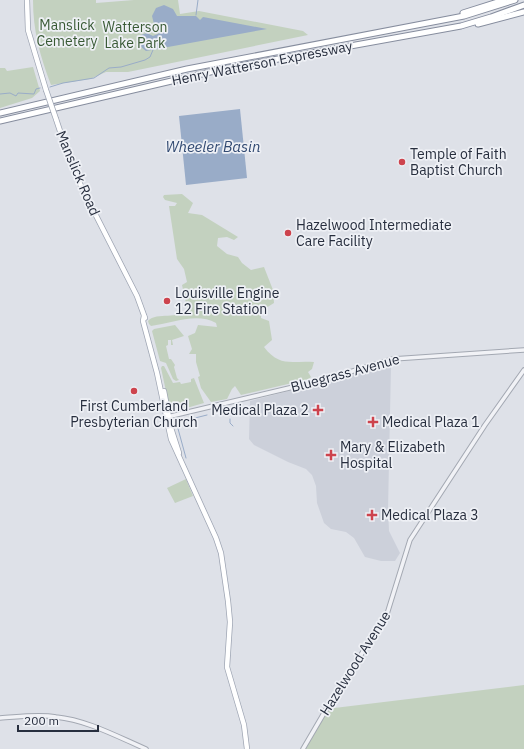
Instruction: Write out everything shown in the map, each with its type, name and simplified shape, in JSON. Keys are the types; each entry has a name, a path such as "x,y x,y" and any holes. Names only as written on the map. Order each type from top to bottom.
{"highway":[{"path":"452,18 504,0"},
{"name":"Henry Watterson Expressway","path":"0,113 195,67 475,14 515,0"},
{"name":"Henry Watterson Expressway","path":"0,120 189,76 461,26 524,5"},
{"path":"461,26 493,21 524,12"}],"main road":[{"name":"Manslick Road","path":"26,0 28,30 70,161 81,187 137,296 159,367 167,417 188,476 216,538 221,553 229,611 226,667 242,720 247,749"},
{"name":"Manslick Road","path":"242,720 244,749"}],"street":[{"name":"Bluegrass Avenue","path":"167,417 322,380 393,359 524,350"},
{"name":"Hazelwood Avenue","path":"303,749 326,709 387,614 410,540 486,424 524,370"},
{"path":"0,718 46,716 65,718 146,749"}],"shaded area":[{"name":"Mary & Elizabeth Hospital","path":"386,362 391,366 388,510 389,531 400,553 395,561 381,561 365,557 354,538 346,532 331,529 324,523 317,503 316,486 312,475 306,469 254,445 249,439 250,401 320,383"}],"green space":[{"name":"Watterson Lake Park","path":"33,0 96,0 96,3 134,0 178,0 180,14 199,11 303,31 308,35 128,72 106,72 90,79 51,85 38,43 34,22"},
{"path":"33,67 40,91 32,98 0,108 0,68 5,68 7,71"},
{"path":"182,194 193,203 188,213 202,215 238,237 234,240 227,237 218,238 217,246 227,254 238,257 242,263 251,270 264,267 273,290 274,303 261,311 261,318 269,321 272,340 264,347 275,358 287,362 314,362 312,369 308,372 311,377 309,379 241,395 235,386 227,399 211,402 201,388 198,377 200,376 196,362 196,354 189,354 192,349 188,336 195,333 198,325 217,327 216,323 201,318 193,318 151,326 149,324 148,321 152,318 179,314 187,308 182,285 187,282 184,269 177,259 169,206 175,206 177,203 165,200 163,197 164,195"},
{"path":"175,325 184,336 172,340 173,345 171,345 171,340 168,340 168,345 166,346 169,359 171,359 175,365 174,367 179,380 176,381 173,379 166,363 160,361 152,331 154,329"},
{"path":"164,366 173,383 180,382 181,384 191,382 191,379 194,378 204,403 176,411 170,410 161,368"},
{"path":"186,479 193,496 175,503 167,488"},
{"path":"524,685 524,749 304,749 326,709"}],"water":[{"path":"164,5 173,9 177,16 196,16 200,20 203,17 267,29 146,51 140,46 138,38 147,33 153,36 160,33 159,27 154,24 152,16 156,8"},
{"name":"Wheeler Basin","path":"240,109 247,178 186,185 179,116"}],"waterway":[{"path":"196,15 198,0"},
{"path":"50,87 63,83 94,78 109,68 121,67 145,60 150,57 153,50"},
{"path":"0,94 10,93 16,96 18,93 34,94 36,89 40,88"},
{"path":"215,413 235,409"},
{"path":"179,422 207,415"},
{"path":"230,419 230,423 233,426"},
{"path":"177,425 186,458"}],"place":[{"name":"Temple of Faith Baptist Church","path":"402,162"},
{"name":"Hazelwood Intermediate Care Facility","path":"288,233"},
{"name":"Louisville Engine 12 Fire Station","path":"167,301"},
{"name":"First Cumberland Presbyterian Church","path":"134,391"},
{"name":"Medical Plaza 2","path":"318,410"},
{"name":"Medical Plaza 1","path":"373,422"},
{"name":"Mary & Elizabeth Hospital","path":"331,455"},
{"name":"Medical Plaza 3","path":"372,515"}],"park label":[{"name":"Manslick Cemetery","path":"67,34"}]}
